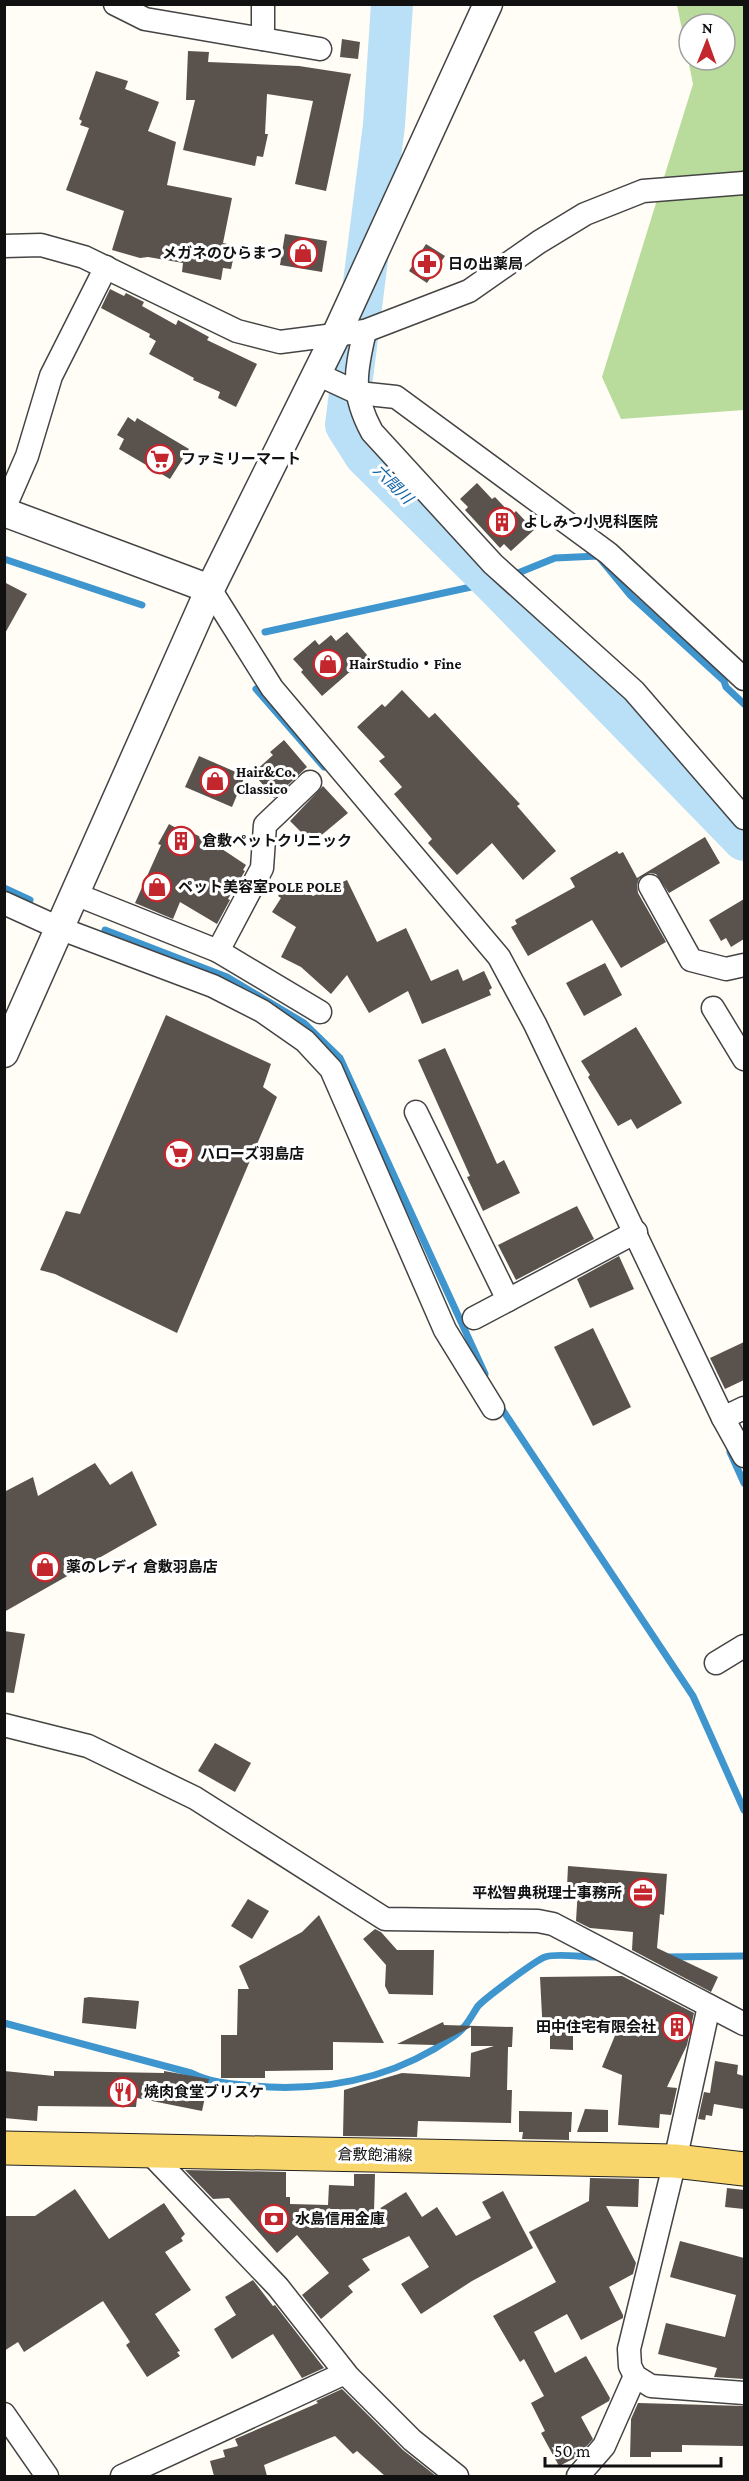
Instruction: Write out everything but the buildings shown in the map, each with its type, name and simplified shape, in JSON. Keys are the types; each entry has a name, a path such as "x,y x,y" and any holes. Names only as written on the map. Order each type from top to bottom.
{"main road":[{"name":"倉敷飽浦線","path":"4,2148 675,2161 744,2169"}],"street":[{"path":"115,4 145,19 320,49"},
{"path":"263,4 263,39"},
{"path":"4,1053 210,589 337,333 488,4"},
{"path":"4,246 41,245 84,257 237,331 280,342 365,331 469,291 539,242 585,214 643,191 744,183"},
{"path":"106,267 51,376 27,456 4,510 210,589 272,688 499,957 535,1024 629,1236 744,1456"},
{"path":"365,331 356,372 360,410 372,432 493,564 634,691 744,818"},
{"path":"317,374 358,393 396,397 608,553 744,679"},
{"path":"218,951 262,868 265,825 310,782"},
{"path":"650,886 691,960 726,969 744,965"},
{"path":"75,894 218,951 320,1012"},
{"path":"4,903 59,928 213,986 262,1011 305,1041 331,1069 445,1330 493,1408"},
{"path":"713,1008 744,1059"},
{"path":"416,1112 508,1300"},
{"path":"474,1318 629,1236"},
{"path":"723,1418 744,1408"},
{"path":"716,1663 744,1646"},
{"path":"4,1725 88,1746 195,1798 385,1919 538,1921 553,1924 744,2024"},
{"path":"709,2006 675,2161 629,2349 630,2366 635,2376 651,2386 744,2393"},
{"path":"147,2150 278,2287 345,2373 412,2440 457,2476"},
{"path":"122,2476 345,2373"},
{"path":"578,2476 604,2446 635,2376"},
{"path":"4,2414 47,2476"}],"green space":[{"path":"677,5 744,5 744,410 621,419 602,377 693,84 691,72 737,72 737,12 678,12"}],"waterway":[{"name":"六間川","path":"392,4 384,125 346,425 365,455 494,583 744,840"},
{"path":"513,575 555,558 598,556 631,596 724,681 726,687 744,704"},
{"path":"4,559 142,605"},
{"path":"265,632 503,580"},
{"path":"256,689 324,767"},
{"path":"4,888 30,900"},
{"path":"105,930 227,977 304,1023 340,1058 485,1374"},
{"path":"500,1406 693,1696 744,1810"},
{"path":"730,1452 744,1483"},
{"path":"4,2023 206,2079 253,2086 306,2087 357,2080 382,2073 430,2051 461,2030 478,2006 490,1996 545,1957 562,1955 595,1957"},
{"path":"666,1957 744,1956"}],"place":[{"name":"メガネのひらまつ","path":"303,253"},
{"name":"日の出薬局","path":"427,264"},
{"name":"ファミリーマート","path":"160,459"},
{"name":"よしみつ小児科医院","path":"502,522"},
{"name":"HairStudio・Fine","path":"328,664"},
{"name":"Hair&Co. Classico","path":"215,781"},
{"name":"倉敷ペットクリニック","path":"181,841"},
{"name":"ペット美容室POLE POLE","path":"157,887"},
{"name":"ハローズ羽島店","path":"179,1154"},
{"name":"薬のレディ 倉敷羽島店","path":"45,1567"},
{"name":"平松智典税理士事務所","path":"643,1893"},
{"name":"田中住宅有限会社","path":"677,2027"},
{"name":"焼肉食堂ブリスケ","path":"123,2092"},
{"name":"水島信用金庫","path":"274,2219"}]}
